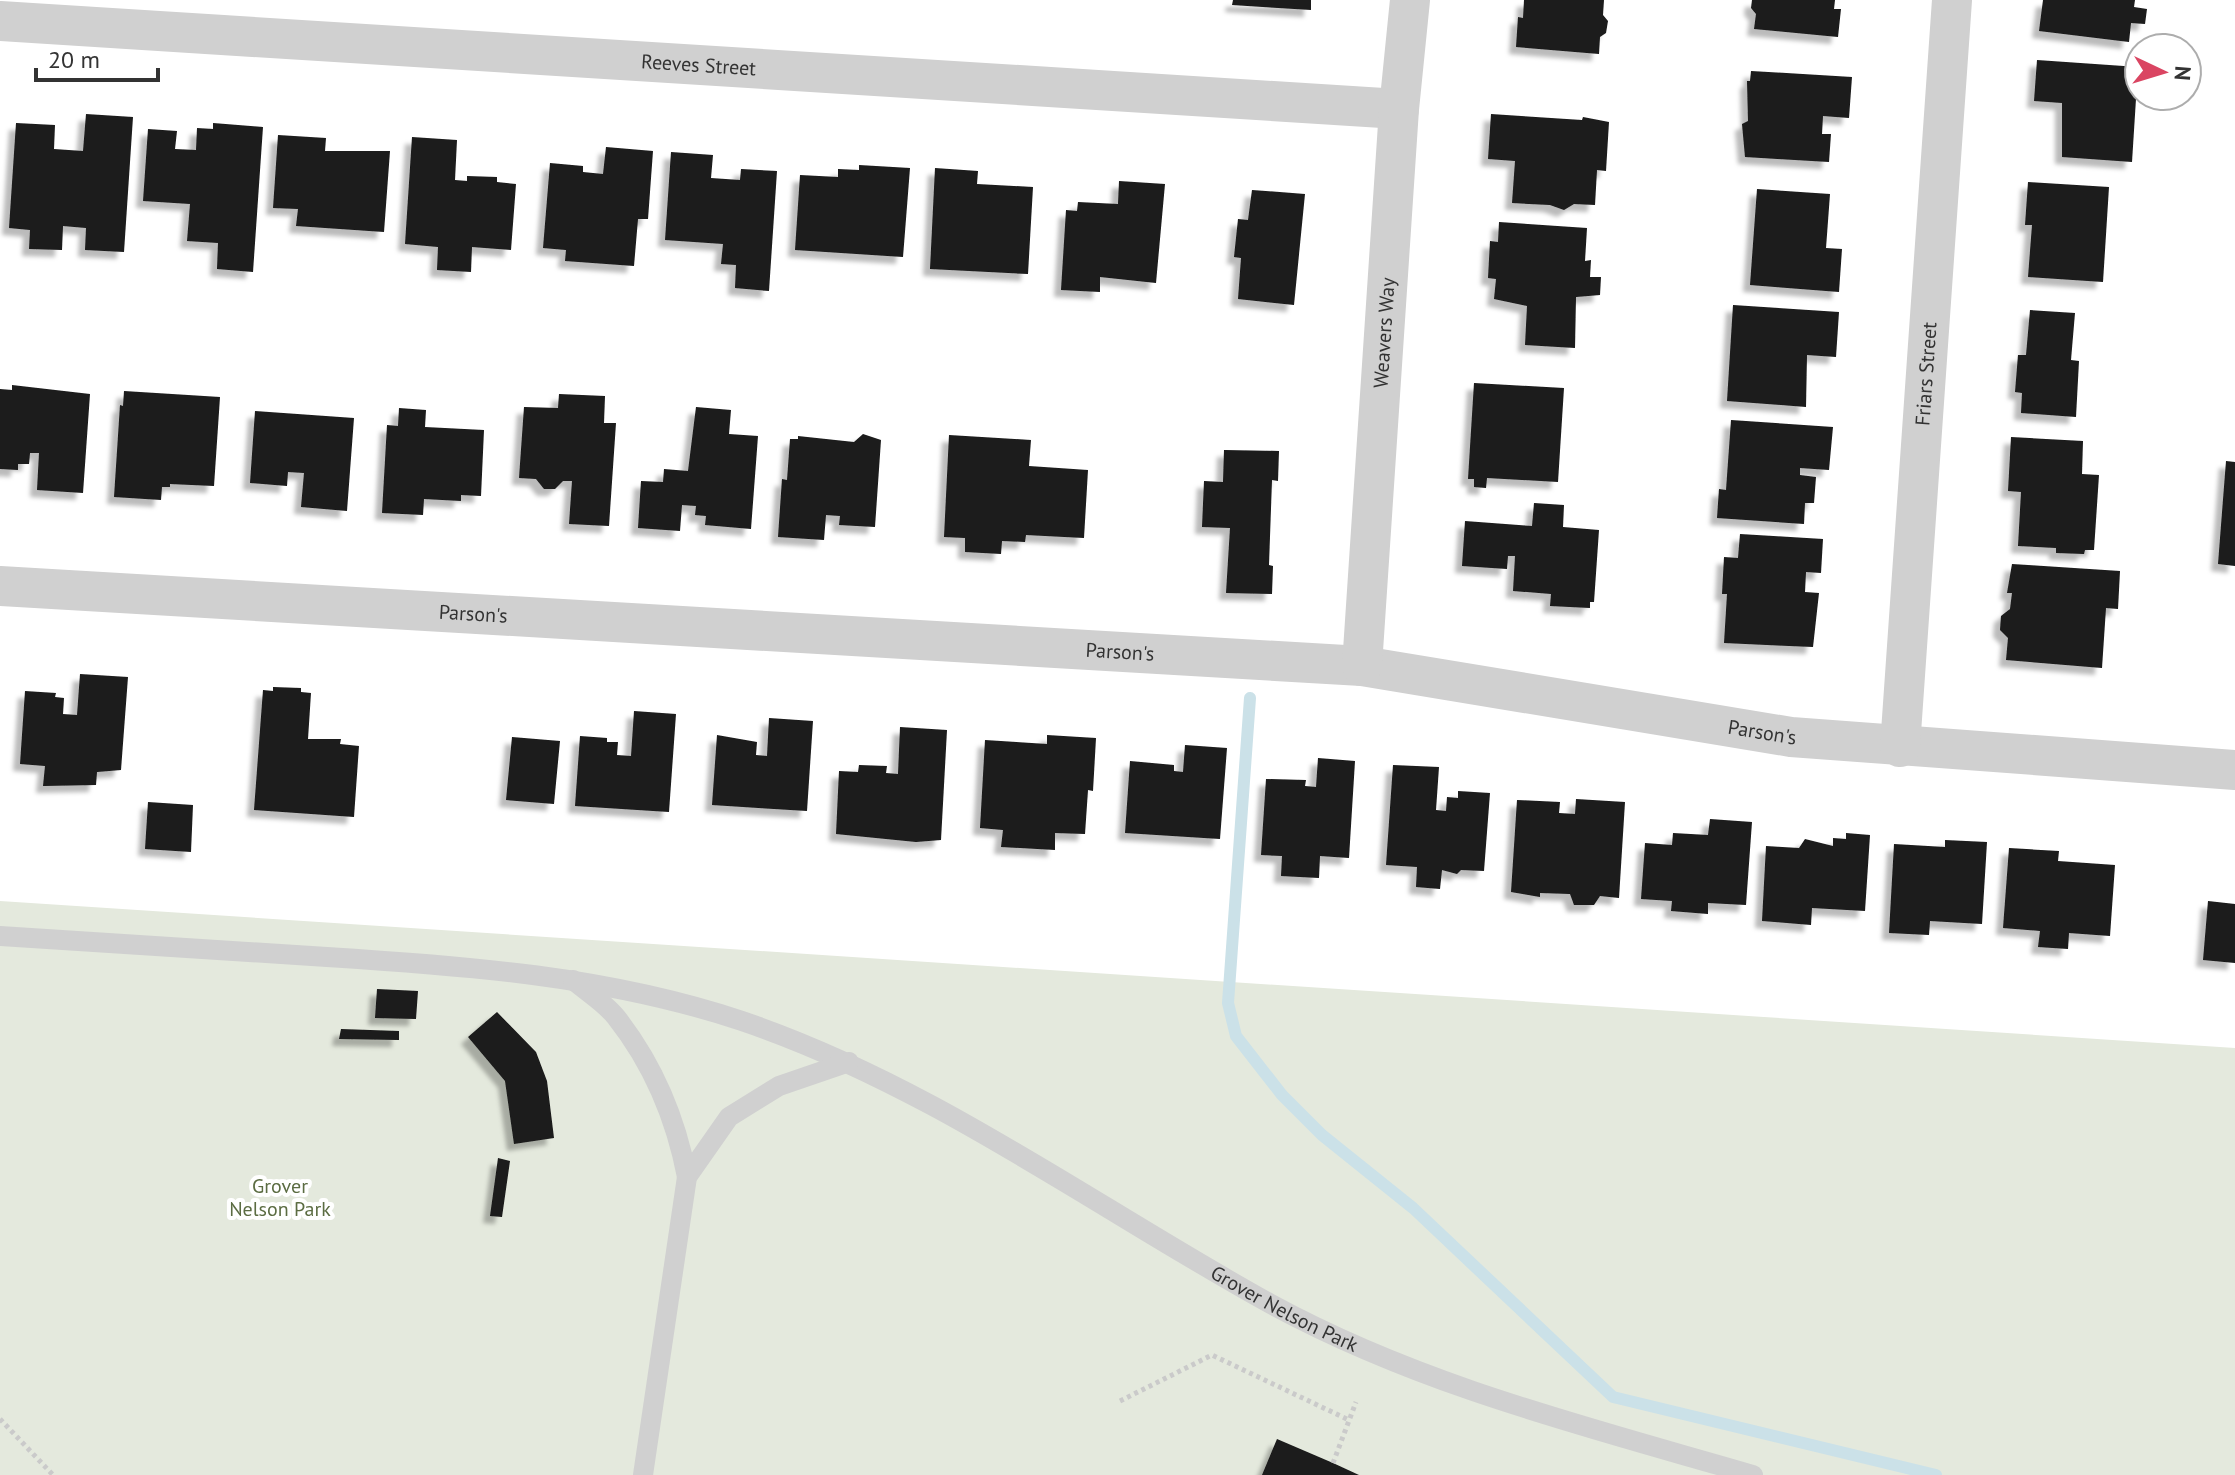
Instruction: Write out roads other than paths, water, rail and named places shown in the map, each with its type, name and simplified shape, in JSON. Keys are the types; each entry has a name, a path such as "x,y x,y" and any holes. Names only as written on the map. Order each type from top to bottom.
{"street":[{"name":"Weavers Way","path":"1362,666 1399,109 1410,0"},
{"name":"Friars Street","path":"1900,747 1952,0"},
{"name":"Reeves Street","path":"0,21 1399,109"},
{"name":"Parson's","path":"0,586 1362,666 1791,737 2235,770"}],"lane":[{"name":"Grover Nelson Park","path":"0,936 500,968 640,991 727,1017 849,1062 1002,1146 1271,1303 1378,1356 1485,1397 1753,1475"},
{"path":"573,980 615,1016 644,1063 678,1129 687,1177 643,1475"},
{"path":"687,1177 729,1117 779,1086 849,1062"}],"waterway":[{"path":"1250,698 1228,1003 1236,1036 1282,1095 1322,1135 1413,1208 1613,1397 1936,1475"}]}
